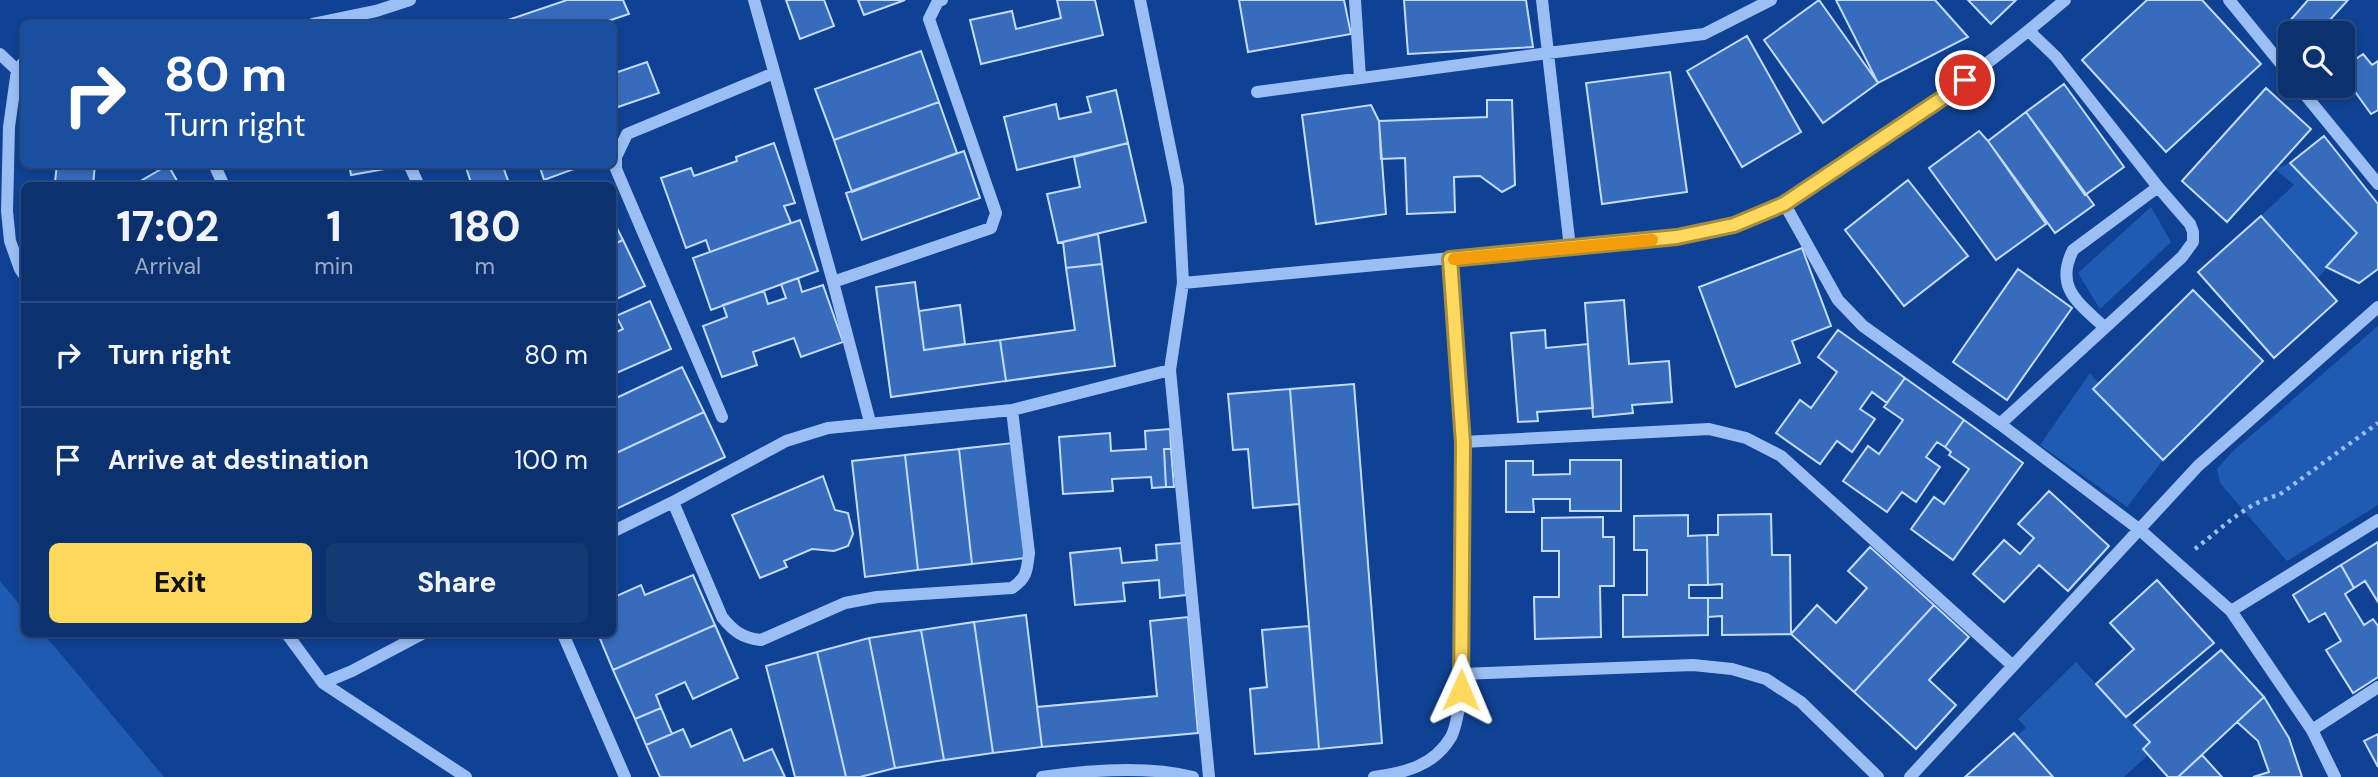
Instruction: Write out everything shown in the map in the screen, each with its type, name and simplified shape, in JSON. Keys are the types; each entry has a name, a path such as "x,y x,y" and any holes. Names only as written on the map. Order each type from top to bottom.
{"street":[{"path":"345,21 377,18 410,0"},
{"path":"754,0 870,422"},
{"path":"833,282 991,228 996,212 929,19 938,1 942,0"},
{"path":"1140,0 1178,187 1183,283 1170,370 1209,777"},
{"path":"1355,0 1360,78"},
{"path":"1542,0 1570,248"},
{"path":"1183,283 1677,237 1734,225 1784,204 1944,97 2065,0"},
{"path":"2229,0 2278,60"},
{"path":"1257,92 1704,34 1765,2"},
{"path":"2000,424 2182,257 2193,242 2190,224 2056,57 2029,31"},
{"path":"0,54 21,66 9,127 7,211 10,241 21,268"},
{"path":"722,417 616,169 617,157 628,134 774,73"},
{"path":"2308,98 2378,184"},
{"path":"2104,327 2071,295 2065,272 2068,260 2073,250 2158,187"},
{"path":"1784,204 1838,300 1863,326 2000,424 2140,530 2231,611 2312,730 2335,777"},
{"path":"1374,777 1405,773 1429,761 1451,737 1460,705 1463,443 1450,259"},
{"path":"1910,777 2198,466 2378,307"},
{"path":"616,530 786,441 828,428 1012,410 1170,370"},
{"path":"673,502 722,617 733,631 747,638 761,640 845,603 877,597 1012,588 1022,582 1029,553 1012,410"},
{"path":"1463,443 1709,429 1746,438 1781,456 2013,666"},
{"path":"2231,611 2378,520"},
{"path":"289,637 323,683 466,777"},
{"path":"323,683 416,637"},
{"path":"564,637 625,777"},
{"path":"1461,674 1693,665 1732,669 1766,679 1801,702 1878,777"},
{"path":"2312,730 2378,687"},
{"path":"1042,777 1078,771 1169,771 1193,777"}],"path":[{"path":"2178,562 2252,504 2279,495 2378,423"}],"shaded area":[{"path":"2290,163 2357,233 2317,279 2261,216 2294,185 2275,169"},
{"path":"2151,207 2171,242 2100,309 2078,273"},
{"path":"2378,326 2378,505 2287,561 2220,483 2217,469 2232,452"},
{"path":"2090,373 2163,460 2127,507 2040,445"},
{"path":"0,581 21,606 21,637 47,637 164,777 0,777"},
{"path":"2076,662 2150,742 2143,749 2148,755 2124,777 2053,777 2017,736 2026,728 2018,719"}],"building":[{"path":"567,0 623,0 629,14 608,21 505,21"},
{"path":"786,0 824,0 834,26 800,39"},
{"path":"858,0 905,0 864,15"},
{"path":"1057,0 1095,0 1103,35 981,64 970,20 1012,11 1016,29 1061,18"},
{"path":"1239,0 1344,0 1351,34 1248,52"},
{"path":"1404,0 1526,0 1533,47 1408,54"},
{"path":"1819,0 1878,83 1823,123 1764,40"},
{"path":"1836,0 1935,0 1968,37 1878,83"},
{"path":"1968,0 2016,0 1991,24"},
{"path":"2147,0 2202,0 2261,64 2166,152 2082,60"},
{"path":"2308,0 2348,0 2329,21 2290,21"},
{"path":"1747,36 1801,132 1742,167 1687,71"},
{"path":"921,51 939,102 834,140 815,89"},
{"path":"2363,54 2372,65 2378,61 2378,110 2371,114 2355,92 2355,60"},
{"path":"647,62 659,93 616,108 616,73"},
{"path":"1670,72 1687,192 1602,204 1586,83"},
{"path":"2064,84 2124,167 2085,195 2026,112"},
{"path":"2266,88 2311,129 2227,222 2182,181"},
{"path":"1116,90 1128,143 1017,170 1004,117 1056,104 1059,119 1091,112 1087,97"},
{"path":"1487,100 1512,100 1515,185 1502,192 1480,176 1454,177 1455,212 1407,214 1405,158 1381,159 1379,121 1487,117"},
{"path":"939,102 957,153 852,192 834,140"},
{"path":"1371,105 1379,121 1386,214 1316,224 1302,115"},
{"path":"2026,112 2094,205 2055,233 1988,141"},
{"path":"1979,131 2046,224 1996,260 1929,168"},
{"path":"2324,136 2378,204 2378,269 2359,283 2326,267 2357,233 2290,163"},
{"path":"774,143 795,203 784,206 791,223 710,252 706,240 686,248 661,178 691,168 694,176 737,161 736,157"},
{"path":"1128,143 1146,222 1058,243 1047,194 1080,187 1074,157"},
{"path":"964,151 980,198 862,240 846,193"},
{"path":"57,168 95,168 93,182 55,182"},
{"path":"163,168 170,168 178,182 139,182"},
{"path":"350,168 391,168 351,175"},
{"path":"466,168 503,168 509,182 471,182"},
{"path":"540,168 574,169 544,180"},
{"path":"1908,180 1968,256 1904,306 1845,230"},
{"path":"2261,216 2337,301 2274,358 2198,272"},
{"path":"800,220 818,271 711,310 693,258"},
{"path":"616,226 623,240 616,243"},
{"path":"1098,234 1102,264 1066,268 1063,242"},
{"path":"623,240 645,286 616,299 616,243"},
{"path":"1802,248 1831,326 1792,341 1800,363 1736,387 1699,287"},
{"path":"1102,264 1115,366 1006,381 1000,340 1075,330 1066,268"},
{"path":"2018,269 2072,308 2007,400 1953,362"},
{"path":"798,278 802,292 823,285 843,342 801,357 794,338 753,352 757,365 722,377 703,326 727,317 723,305 764,291 768,304 786,298 781,284"},
{"path":"915,282 924,350 1000,340 1006,381 891,397 876,287"},
{"path":"2193,290 2263,361 2163,460 2093,389"},
{"path":"1624,300 1629,364 1669,361 1672,402 1632,405 1633,413 1593,417 1585,303"},
{"path":"650,301 671,349 616,373 616,332 623,329 616,316"},
{"path":"960,305 965,344 924,350 919,311"},
{"path":"1545,330 1546,348 1588,344 1593,408 1537,412 1538,421 1518,422 1511,333"},
{"path":"1838,330 1905,378 1887,403 1872,392 1860,409 1875,419 1852,452 1837,441 1820,464 1776,433 1800,400 1811,408 1837,372 1818,357"},
{"path":"682,367 704,412 616,453 616,398"},
{"path":"1905,378 1964,420 1945,447 1937,442 1926,457 1940,467 1916,502 1902,492 1887,512 1843,481 1868,446 1879,454 1903,420 1884,407"},
{"path":"1354,384 1382,743 1319,749 1290,389"},
{"path":"1290,389 1299,504 1253,508 1248,449 1233,450 1228,394"},
{"path":"704,412 725,457 616,509 616,453"},
{"path":"1964,420 2023,463 1953,560 1911,529 1934,497 1944,504 1969,469 1949,455 1951,452 1945,447"},
{"path":"1170,429 1171,448 1164,449 1166,487 1152,488 1151,477 1112,479 1113,491 1063,494 1059,437 1110,433 1111,451 1146,449 1145,431"},
{"path":"1013,443 1026,558 972,564 959,449"},
{"path":"1171,448 1174,487 1166,487 1164,449"},
{"path":"959,449 972,564 918,570 905,455"},
{"path":"905,455 918,570 865,577 852,461"},
{"path":"1570,460 1621,460 1621,511 1570,511 1570,499 1533,499 1534,512 1506,512 1506,461 1533,461 1533,475 1570,474"},
{"path":"823,476 835,510 848,513 853,534 848,546 834,551 812,549 784,561 787,567 760,578 732,515"},
{"path":"2049,491 2109,546 2068,591 2039,565 2004,602 1973,574 2004,540 2020,554 2034,538 2018,524"},
{"path":"1771,514 1772,555 1790,555 1791,634 1722,635 1722,616 1708,617 1708,598 1722,598 1722,584 1708,585 1707,535 1718,535 1718,515"},
{"path":"1688,515 1688,536 1707,535 1708,585 1689,585 1689,598 1708,598 1708,635 1623,637 1623,595 1647,595 1647,550 1634,550 1634,516"},
{"path":"1603,517 1603,537 1614,537 1614,586 1600,586 1601,637 1535,639 1534,597 1559,597 1559,551 1542,551 1542,518"},
{"path":"2378,542 2378,602 2365,581 2354,588 2341,565"},
{"path":"1182,543 1186,595 1160,598 1159,580 1123,583 1125,601 1075,605 1070,553 1120,548 1122,563 1157,560 1156,545"},
{"path":"1870,547 1934,605 1854,692 1791,634 1817,605 1836,623 1867,588 1848,571"},
{"path":"2341,565 2354,588 2345,594 2364,625 2373,619 2378,626 2378,677 2353,693 2326,650 2341,641 2325,613 2309,622 2293,595"},
{"path":"693,575 715,625 613,670 599,637 616,637 616,596 641,585 645,595"},
{"path":"2157,580 2214,643 2126,717 2096,684 2134,649 2110,623"},
{"path":"1934,605 1969,637 1929,680 1956,705 1916,749 1854,692"},
{"path":"1026,615 1042,747 993,753 974,622"},
{"path":"1188,617 1198,733 1042,747 1037,707 1157,696 1150,621"},
{"path":"974,622 993,753 944,760 921,630"},
{"path":"715,625 738,678 693,699 685,682 656,695 661,708 635,719 613,670"},
{"path":"1309,626 1319,749 1255,754 1250,689 1267,687 1262,630"},
{"path":"921,630 944,760 895,768 869,638"},
{"path":"869,638 895,768 860,777 846,777 817,652"},
{"path":"2221,650 2264,697 2178,777 2168,777 2143,749 2150,742 2134,725"},
{"path":"817,652 846,777 795,777 766,666"},
{"path":"2264,697 2289,738 2302,777 2253,777 2269,772 2258,741 2237,722"},
{"path":"661,708 672,734 646,745 635,719"},
{"path":"683,729 691,747 731,729 744,761 772,749 785,777 660,777 646,745"},
{"path":"2014,733 2053,777 1965,777"},
{"path":"2378,734 2378,767 2364,741"},
{"path":"2202,755 2222,777 2178,777"}],"slow traffic":[{"path":"1454,259 1652,240"}],"route":[{"path":"1461,690 1463,443 1450,259 1677,237 1734,225 1784,204 1944,97 1965,80"}]}
